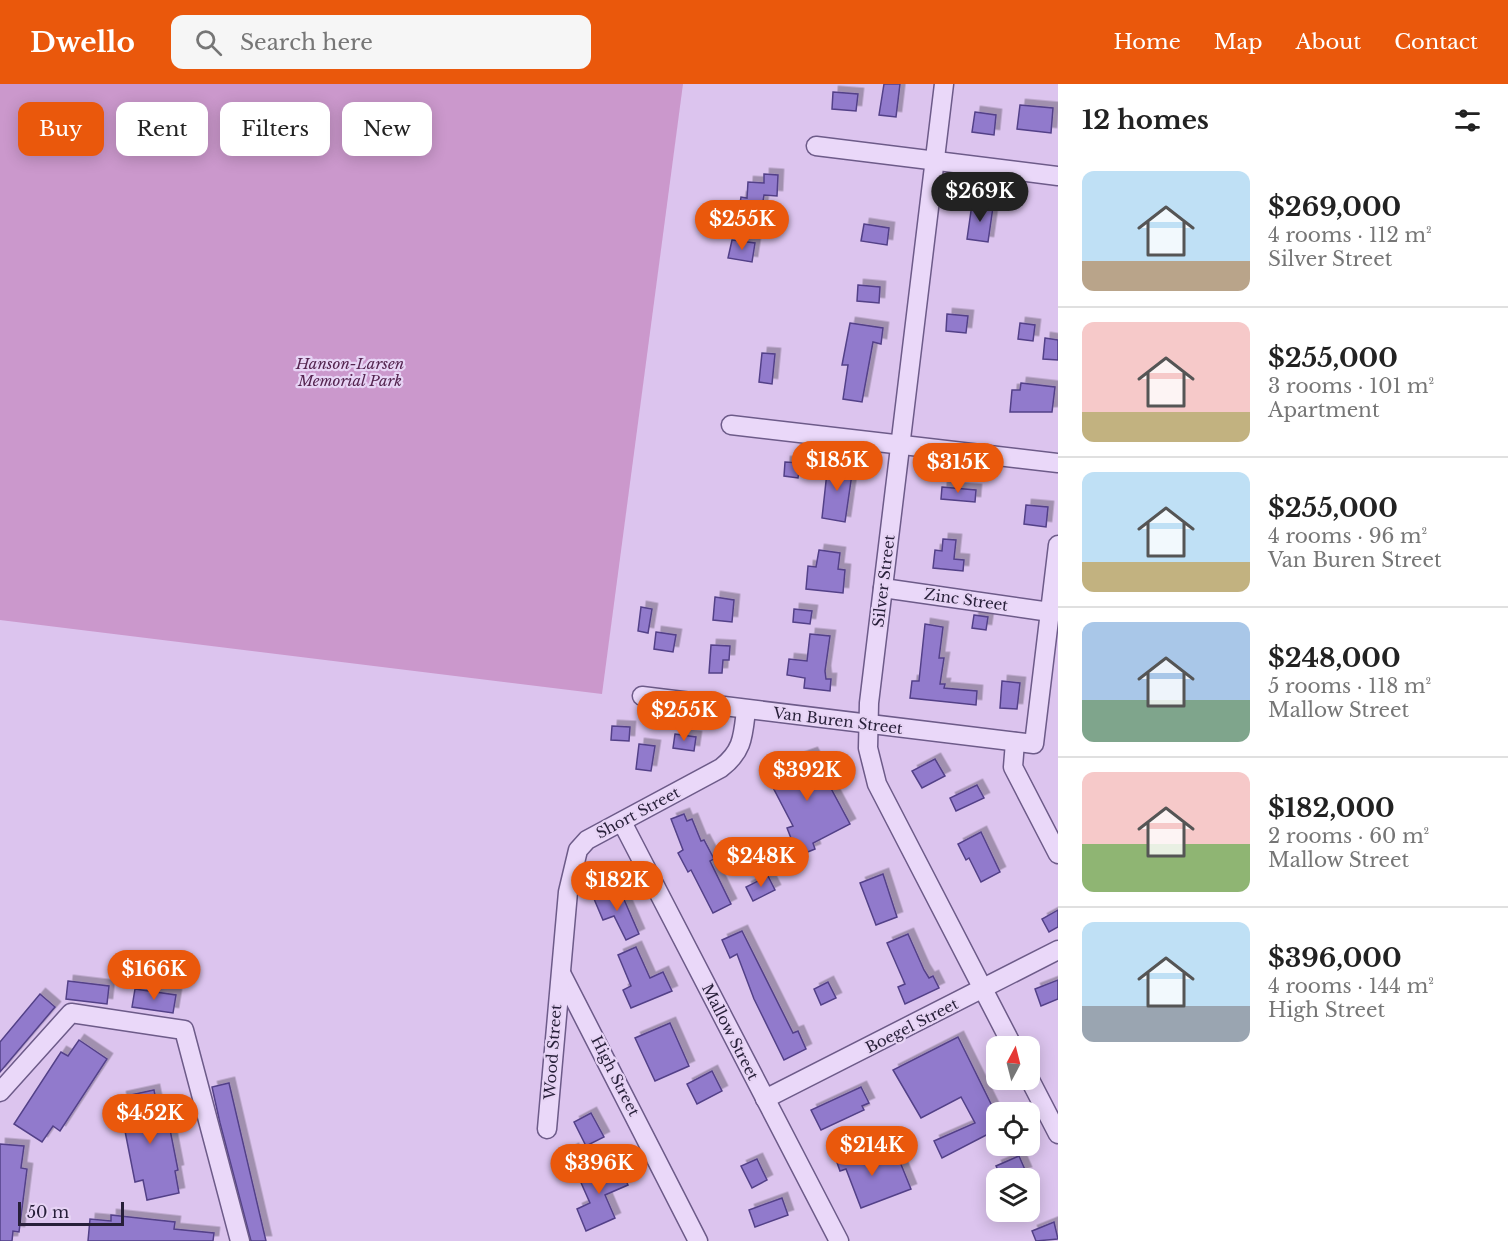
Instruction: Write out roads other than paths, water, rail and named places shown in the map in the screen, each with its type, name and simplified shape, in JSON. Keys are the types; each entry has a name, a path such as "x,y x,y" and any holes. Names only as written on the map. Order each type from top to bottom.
{"street":[{"name":"Silver Street","path":"944,84 883,588 868,724 868,748 877,784 1007,1036"},
{"path":"816,146 1058,176"},
{"path":"732,425 1058,463"},
{"path":"1050,612 1058,545"},
{"name":"Zinc Street","path":"883,588 1050,612"},
{"name":"Van Buren Street","path":"642,696 1034,744 1050,612"},
{"name":"Short Street","path":"562,975 568,892 578,850 587,840 732,760 739,751 746,710"},
{"path":"1015,742 1013,767 1058,854"},
{"name":"Mallow Street","path":"622,822 839,1241"},
{"name":"Boegel Street","path":"765,1099 984,990 1058,950"},
{"name":"Wood Street","path":"548,1129 558,985 562,975"},
{"name":"High Street","path":"562,975 698,1241"},
{"path":"0,1092 70,1013 184,1030 240,1241"},
{"path":"1035,1090 1058,1134"}],"park label":[{"name":"Hanson-Larsen Memorial Park","path":"350,372"}]}
